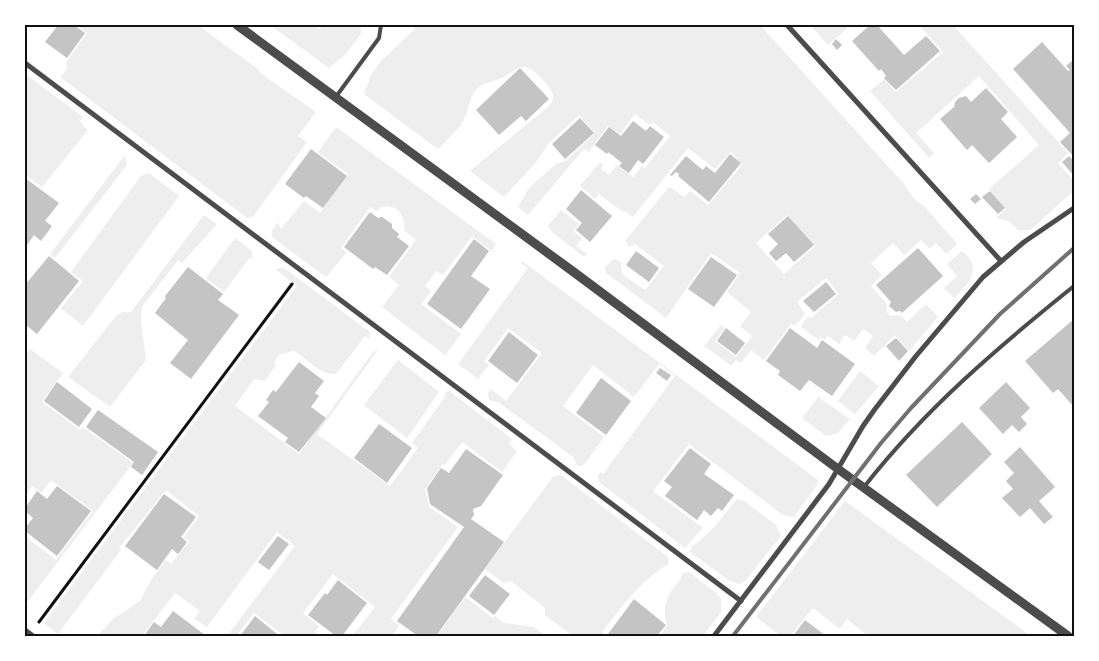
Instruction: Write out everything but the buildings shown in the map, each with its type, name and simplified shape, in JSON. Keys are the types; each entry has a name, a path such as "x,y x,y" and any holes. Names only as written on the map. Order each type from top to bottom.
{"street":[{"path":"237,25 838,469 1068,636"},
{"path":"787,25 1001,261"},
{"path":"25,63 741,601"},
{"path":"714,636 838,469 863,426 881,401 960,304 983,277 1001,261 1074,208"},
{"path":"25,630 32,635"}],"lane":[{"path":"335,98 379,38 381,25"},
{"path":"864,487 906,436 972,371 1074,286"}],"path":[{"path":"32,635 302,271"}],"shaded area":[{"path":"77,25 198,25 259,70 260,73 316,112 298,136 307,142 253,217 247,218 60,77 67,69 67,61 87,33"},
{"path":"270,25 315,25 319,29 324,25 361,25 361,34 346,54 329,68"},
{"path":"412,25 760,25 905,185 912,197 923,205 957,244 946,254 936,243 930,249 921,240 904,255 893,243 871,263 882,275 871,286 886,303 887,312 890,316 900,315 907,322 926,304 938,317 909,351 895,335 874,356 865,348 873,336 863,329 854,341 845,335 839,344 828,336 825,340 821,337 819,340 801,327 808,316 811,318 839,294 826,278 797,302 805,314 795,326 791,324 764,360 751,350 741,363 736,360 732,366 704,346 721,325 725,328 715,341 736,357 752,336 740,326 751,312 727,292 740,273 711,253 666,318 606,273 605,267 614,259 621,262 622,274 645,290 664,266 635,244 629,247 625,241 668,188 672,188 684,197 690,191 708,205 742,165 731,151 715,169 688,148 633,217 599,194 595,199 580,186 600,162 603,165 601,169 609,175 617,165 633,177 642,166 645,168 670,136 653,122 650,125 635,114 620,134 608,126 589,152 584,149 528,215 518,207 529,188 556,164 566,161 595,133 579,115 549,143 537,161 504,197 470,171 549,106 553,99 552,92 546,83 532,70 524,67 514,70 504,77 479,87 471,99 461,125 440,148 435,147 364,94 371,75 380,62 415,29","holes":["787,215 815,246 784,274 756,243"]},
{"path":"810,25 851,25 828,45"},
{"path":"919,25 953,25 1068,153 1058,163 1074,181 1074,191 1030,230 1018,230 1010,222 996,218 1006,209 989,189 1039,145 979,76 916,133 934,153 929,158 870,91 884,79 896,92 943,52"},
{"path":"25,74 83,117 80,121 88,130 42,187 25,175"},
{"path":"336,127 496,244 492,251 472,236 443,275 436,271 425,286 431,291 421,304 461,334 445,355 382,307 399,285 389,277 416,240 404,230 402,215 399,211 386,206 381,207 377,211 370,207 341,248 347,252 326,277 272,237 272,231 278,222 281,229 304,201 320,213 348,174 318,152"},
{"path":"125,155 127,165 55,258 50,254"},
{"path":"149,173 179,196 83,326 61,308 83,281 71,272 141,176"},
{"path":"561,210 579,224 573,231 582,238 576,246 587,254 584,257 552,232 548,226"},
{"path":"204,215 217,224 182,263 178,260 142,307 141,323 146,360 110,407 68,377 116,316 122,312 131,312"},
{"path":"235,238 252,251 253,258 250,257 224,292 206,278"},
{"path":"962,251 972,263 972,275 965,287 954,298 944,288 957,276 947,264"},
{"path":"522,261 818,480 817,485 794,517 783,515 689,444 653,491 703,528 685,548 599,482 598,476 600,472 603,474 675,376 659,364 634,397 593,365 563,406 604,437 584,465 578,466 573,457 498,402 489,400 488,394 491,389 506,401 542,353 508,328 484,361 489,365 478,379 458,364 528,268 521,263"},
{"path":"284,268 370,332 369,339 365,336 336,374 324,372 294,351 279,355 274,362 276,365 265,381 254,379 235,406 299,454 373,352 378,350 317,434 390,486 418,448 412,443 448,390 512,439 509,444 517,451 502,472 462,442 425,489 429,507 458,527 391,619 399,626 392,636 352,636 375,607 333,574 303,613 319,626 315,632 320,636 285,636 254,613 236,636 227,636 295,546 277,532 207,627 194,619 200,611 175,593 142,636 97,636 113,619 140,601 153,577 166,560 171,564 189,541 184,537 199,516 166,490 119,548 121,550 58,634 44,623 297,286 275,269"},
{"path":"30,349 63,373 42,402 80,430 83,427 133,463 25,605 25,536 56,560 93,511 51,480 41,493 32,486 25,496 25,355"},
{"path":"398,360 439,392 407,438 364,405"},
{"path":"860,371 879,386 855,414 838,401"},
{"path":"818,397 850,419 838,433 826,436 802,418"},
{"path":"561,475 668,557 669,562 667,565 639,587 602,632 607,636 573,636 545,615 545,608 511,581 503,583 485,569 551,477"},
{"path":"737,499 744,501 776,525 781,536 745,581 739,584 728,580 689,551 694,544 715,526"},
{"path":"845,501 1031,636 868,636 847,619 840,629 813,608 790,636 781,636 756,617"},
{"path":"689,572 721,598 721,612 703,636 660,636 667,626 665,610 669,594 683,573"},
{"path":"465,597 493,618 495,616 504,623 534,627 546,636 437,636"}],"railway":[{"path":"733,636 881,443 911,408 1000,314 1074,248"}]}
